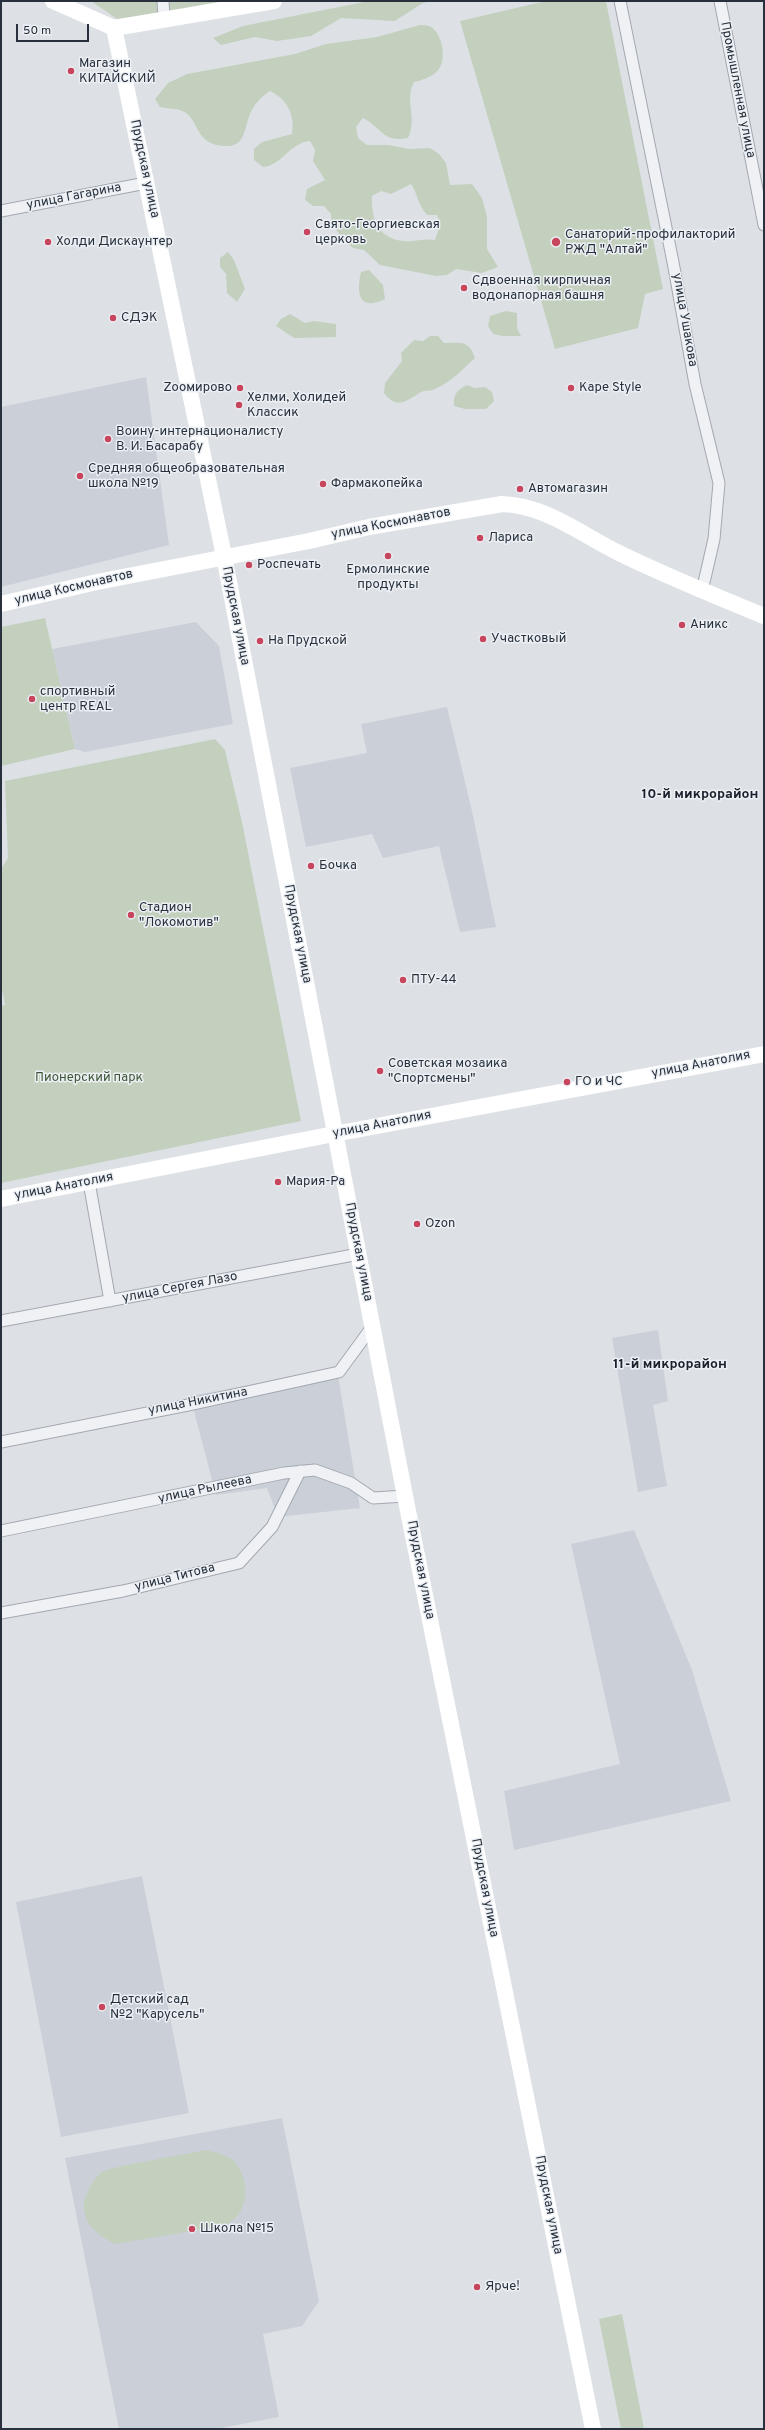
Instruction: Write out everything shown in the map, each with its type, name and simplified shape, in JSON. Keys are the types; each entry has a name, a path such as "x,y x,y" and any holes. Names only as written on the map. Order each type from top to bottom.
{"street":[{"path":"53,1 114,28 274,1"},
{"path":"163,1 164,19"},
{"name":"улица Ушакова","path":"620,1 673,262 695,384 719,483 714,539 702,591"},
{"name":"Промышленная улица","path":"720,1 764,225"},
{"name":"Прудская улица","path":"114,28 224,556 334,1134 359,1254 405,1496 593,2429"},
{"name":"улица Гагарина","path":"1,211 146,183"},
{"name":"улица Космонавтов","path":"1,604 97,582 224,556 493,504 513,504 554,518 619,553 702,591 764,616"},
{"name":"улица Анатолия","path":"1,1199 334,1134 764,1054"},
{"path":"89,1182 110,1301"},
{"name":"улица Сергея Лазо","path":"1,1321 359,1254"},
{"name":"улица Никитина","path":"1,1442 188,1405 339,1372 372,1327"},
{"name":"улица Рылеева","path":"1,1532 300,1471 315,1470 351,1483 373,1498 405,1496"},
{"name":"улица Титова","path":"1,1613 123,1591 239,1563 272,1527 300,1471"}],"shaded area":[{"name":"Средняя общеобразовательная школа №19","path":"146,377 169,545 1,587 1,407"},
{"path":"196,622 219,646 233,724 85,752 75,749 52,649"},
{"path":"447,707 472,811 496,927 460,932 439,846 383,858 372,834 306,847 290,768 367,753 361,724"},
{"path":"658,1330 668,1401 653,1405 667,1486 638,1492 612,1338"},
{"path":"337,1369 360,1508 278,1517 267,1488 216,1495 190,1396"},
{"path":"634,1530 692,1670 731,1801 514,1850 504,1791 620,1764 571,1544"},
{"name":"Детский сад №2 \"Карусель\"","path":"142,1876 189,2113 61,2137 16,1902"},
{"name":"Школа №15","path":"282,2118 319,2301 302,2326 263,2334 279,2417 216,2429 119,2429 65,2158"}],"green space":[{"path":"91,1 222,1 190,8 117,19"},
{"path":"369,1 432,1 423,3 395,21 341,18 311,36 277,41 255,37 221,45 213,38 243,26"},
{"path":"546,1 606,1 663,289 645,294 638,328 555,349 460,21"},
{"path":"420,25 428,26 437,33 440,39 443,58 439,69 434,74 414,82 410,96 412,123 408,138 399,139 388,137 363,118 356,127 358,138 367,145 389,145 409,149 430,148 439,154 446,163 450,185 472,184 482,198 487,217 487,249 498,267 482,273 456,269 447,275 436,276 380,265 364,250 353,248 332,225 331,214 324,206 313,206 305,200 307,189 325,180 313,161 315,150 310,141 297,146 270,165 263,167 254,160 254,149 262,142 292,134 293,127 289,109 281,99 270,91 260,99 252,109 241,140 234,145 228,146 217,145 209,142 203,137 188,114 180,110 160,107 155,99 168,83 187,74 295,54 326,44 377,37","holes":["411,184 427,215 437,215 440,225 435,240 427,239 404,241 395,239 382,232 375,220 372,196 381,191 391,194"]},
{"path":"228,252 234,260 245,289 237,302 227,293 226,274 220,267 220,258"},
{"path":"369,270 383,285 385,299 370,303 365,302 361,298 359,287 361,272"},
{"path":"506,311 517,313 517,328 521,336 503,336 493,334 488,326 490,316"},
{"path":"290,314 305,323 314,321 336,324 336,337 294,338 276,326 281,319"},
{"path":"430,336 438,336 444,343 460,343 467,345 473,352 475,358 445,384 433,390 422,391 406,401 397,403 393,401 384,393 385,383 402,361 401,353 414,340 423,341"},
{"path":"467,385 475,388 485,387 492,392 494,401 486,409 465,409 454,406 454,398 456,393"},
{"name":"спортивный центр REAL","path":"45,618 75,749 1,766 1,627"},
{"name":"Пионерский парк","path":"215,739 225,750 242,822 301,1121 1,1183 1,1006 5,1005 1,984 1,869 8,858 5,781"},
{"path":"207,2150 222,2154 235,2162 242,2173 244,2180 245,2200 243,2206 237,2216 227,2225 115,2244 104,2238 91,2227 84,2210 85,2200 92,2184 102,2172 134,2164"},
{"path":"622,2314 644,2429 621,2429 599,2319"}],"place":[{"name":"Магазин КИТАЙСКИЙ","path":"71,71"},
{"name":"Свято-Георгиевская церковь","path":"307,232"},
{"name":"Холди Дискаунтер","path":"48,242"},
{"name":"Санаторий-профилакторий РЖД \"Алтай\"","path":"556,242"},
{"name":"Сдвоенная кирпичная водонапорная башня","path":"464,288"},
{"name":"СДЭК","path":"113,318"},
{"name":"Zooмирово","path":"240,388"},
{"name":"Каре Style","path":"571,388"},
{"name":"Хелми, Холидей Классик","path":"239,405"},
{"name":"Воину-интернационалисту В. И. Басарабу","path":"108,439"},
{"name":"Средняя общеобразовательная школа №19","path":"80,476"},
{"name":"Фармакопейка","path":"323,484"},
{"name":"Автомагазин","path":"520,489"},
{"name":"Лариса","path":"480,538"},
{"name":"Ермолинские продукты","path":"388,556"},
{"name":"Роспечать","path":"249,565"},
{"name":"Аникс","path":"682,625"},
{"name":"Участковый","path":"483,639"},
{"name":"На Прудской","path":"260,641"},
{"name":"спортивный центр REAL","path":"32,699"},
{"name":"Бочка","path":"311,866"},
{"name":"Стадион \"Локомотив\"","path":"131,915"},
{"name":"ПТУ-44","path":"403,980"},
{"name":"Советская мозаика \"Спортсмены\"","path":"380,1071"},
{"name":"ГО и ЧС","path":"567,1082"},
{"name":"Мария-Ра","path":"278,1182"},
{"name":"Ozon","path":"417,1224"},
{"name":"Детский сад №2 \"Карусель\"","path":"102,2007"},
{"name":"Школа №15","path":"192,2229"},
{"name":"Ярче!","path":"477,2287"}],"district":[{"name":"10-й микрорайон","path":"700,795"},
{"name":"11-й микрорайон","path":"670,1365"}]}
